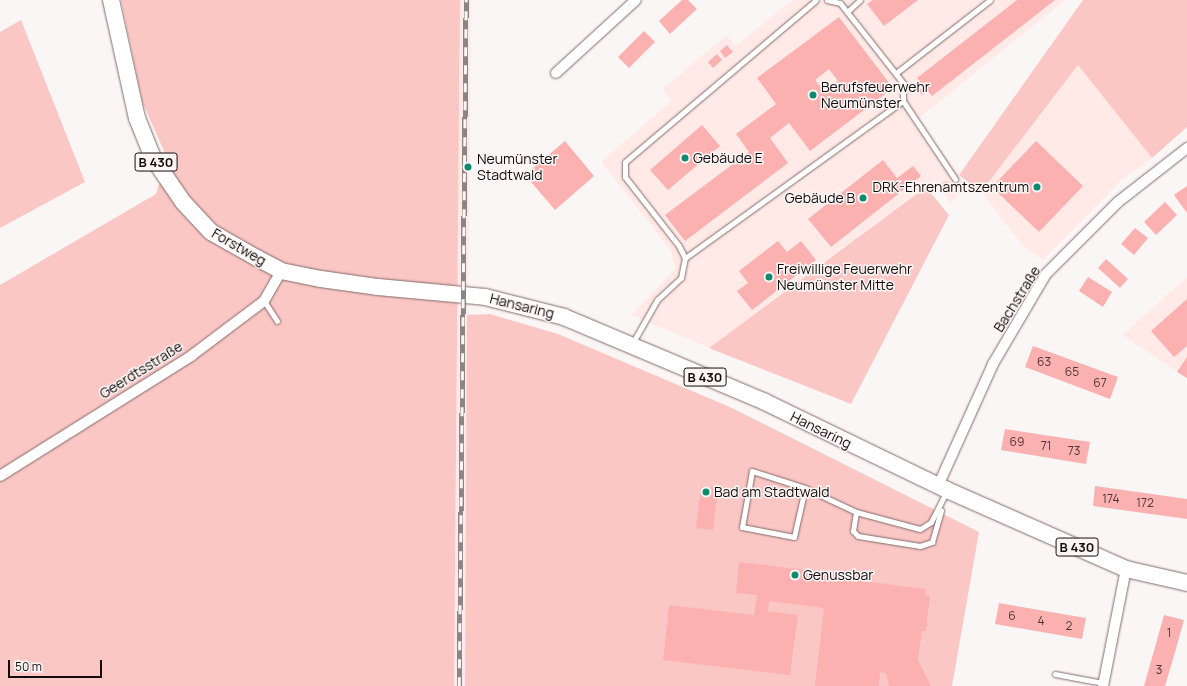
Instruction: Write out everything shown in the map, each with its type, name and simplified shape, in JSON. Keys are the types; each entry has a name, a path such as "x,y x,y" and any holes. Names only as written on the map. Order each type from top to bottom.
{"main road":[{"name":"Forstweg","path":"111,0 137,118 153,158 183,202 211,232 281,271 340,282 449,293"},
{"name":"Hansaring","path":"449,293 485,297 564,317 764,402 942,488 1126,568 1187,583"}],"street":[{"path":"556,73 636,0"},
{"name":"Bachstraße","path":"942,488 993,364 1046,274 1118,202 1187,148"},
{"name":"Geerdtsstraße","path":"0,476 191,356 264,301 281,271"},
{"path":"1103,685 1126,568"}],"lane":[{"path":"631,346 657,300 681,278 685,258 679,246 625,177 625,162 816,0"},
{"path":"827,0 840,3 896,73 903,83 903,101 955,179"},
{"path":"847,12 860,0"},
{"path":"896,73 990,0"},
{"path":"685,258 903,101"},
{"path":"264,301 277,321"},
{"path":"805,488 794,537 742,527 752,471 805,488 856,512 887,519 910,528 920,529 931,522 942,505"},
{"path":"856,512 853,531 858,536 925,546 934,537 942,505 942,488"},
{"path":"1055,674 1103,685"}],"shaded area":[{"path":"121,0 460,0 454,686 0,686 0,285 156,194 167,158 142,101"},
{"path":"460,0 471,0 465,686 454,686"},
{"path":"792,0 1065,0 918,119 966,185 951,203 934,180 709,348 631,315 675,269 671,251 601,162 671,101 662,89 727,35 735,46"},
{"path":"1083,0 1187,0 1187,127 1152,158 1078,65 981,192 959,175"},
{"path":"21,20 85,182 0,228 0,32"},
{"path":"1078,65 1152,158 1122,180 1043,260 1023,246 981,192"},
{"path":"926,187 949,215 851,404 709,348"},
{"path":"1187,277 1187,378 1122,335"},
{"name":"Bad am Stadtwald","path":"490,314 558,334 732,408 979,532 952,686 465,686 467,315"}],"building":[{"path":"682,0 688,0 697,9 670,34 659,21"},
{"path":"873,0 918,0 884,26 867,4"},
{"path":"1017,0 1055,0 932,96 917,78"},
{"path":"839,17 893,88 810,151 789,123 770,138 788,163 685,241 665,215 749,152 736,134 776,104 757,78","holes":["829,69 838,81 824,91 815,80"]},
{"path":"644,31 655,42 629,68 618,57"},
{"path":"727,45 733,52 725,58 720,51"},
{"path":"717,54 722,60 713,68 708,62"},
{"path":"922,88 926,92 922,95 919,91"},
{"name":"Gebäude E","path":"702,125 720,146 668,190 650,170"},
{"path":"565,141 594,176 555,210 525,175"},
{"name":"DRK-Ehrenamtszentrum","path":"1036,141 1083,186 1039,232 992,187"},
{"name":"Gebäude B","path":"883,160 897,178 913,166 921,176 831,247 808,219"},
{"path":"947,181 951,188 945,191 941,184"},
{"path":"1187,186 1187,213 1174,195"},
{"path":"1165,202 1177,215 1156,235 1144,222"},
{"path":"1135,228 1148,238 1134,255 1121,244"},
{"name":"Freiwillige Feuerwehr Neumünster Mitte","path":"778,241 787,252 801,241 816,260 752,310 737,291 748,283 739,271"},
{"path":"1106,259 1128,279 1120,288 1098,268"},
{"path":"1088,277 1112,292 1103,307 1079,291"},
{"path":"1187,299 1187,346 1174,357 1151,331"},
{"path":"1033,346 1118,377 1110,399 1025,367"},
{"path":"1187,357 1187,378 1177,372"},
{"path":"1005,429 1090,442 1086,464 1001,450"},
{"path":"701,486 718,488 713,530 696,528"},
{"path":"1095,486 1187,499 1187,519 1093,506"},
{"path":"739,562 832,573 832,577 925,589 925,595 930,596 926,631 922,631 918,660 931,686 889,686 886,673 880,672 879,686 815,686 824,608 769,601 768,611 798,615 790,675 663,660 669,605 754,615 757,595 736,593"},
{"path":"999,603 1086,618 1082,639 995,624"},
{"path":"1164,615 1184,620 1175,652 1165,686 1144,686"}],"railway":[{"path":"459,686 466,0"}],"place":[{"name":"Berufsfeuerwehr Neumünster","path":"813,95"},
{"name":"Gebäude E","path":"685,158"},
{"name":"Neumünster Stadtwald","path":"468,167"},
{"name":"DRK-Ehrenamtszentrum","path":"1037,187"},
{"name":"Gebäude B","path":"863,198"},
{"name":"Freiwillige Feuerwehr Neumünster Mitte","path":"769,277"},
{"name":"Bad am Stadtwald","path":"706,492"},
{"name":"Genussbar","path":"795,575"}]}
